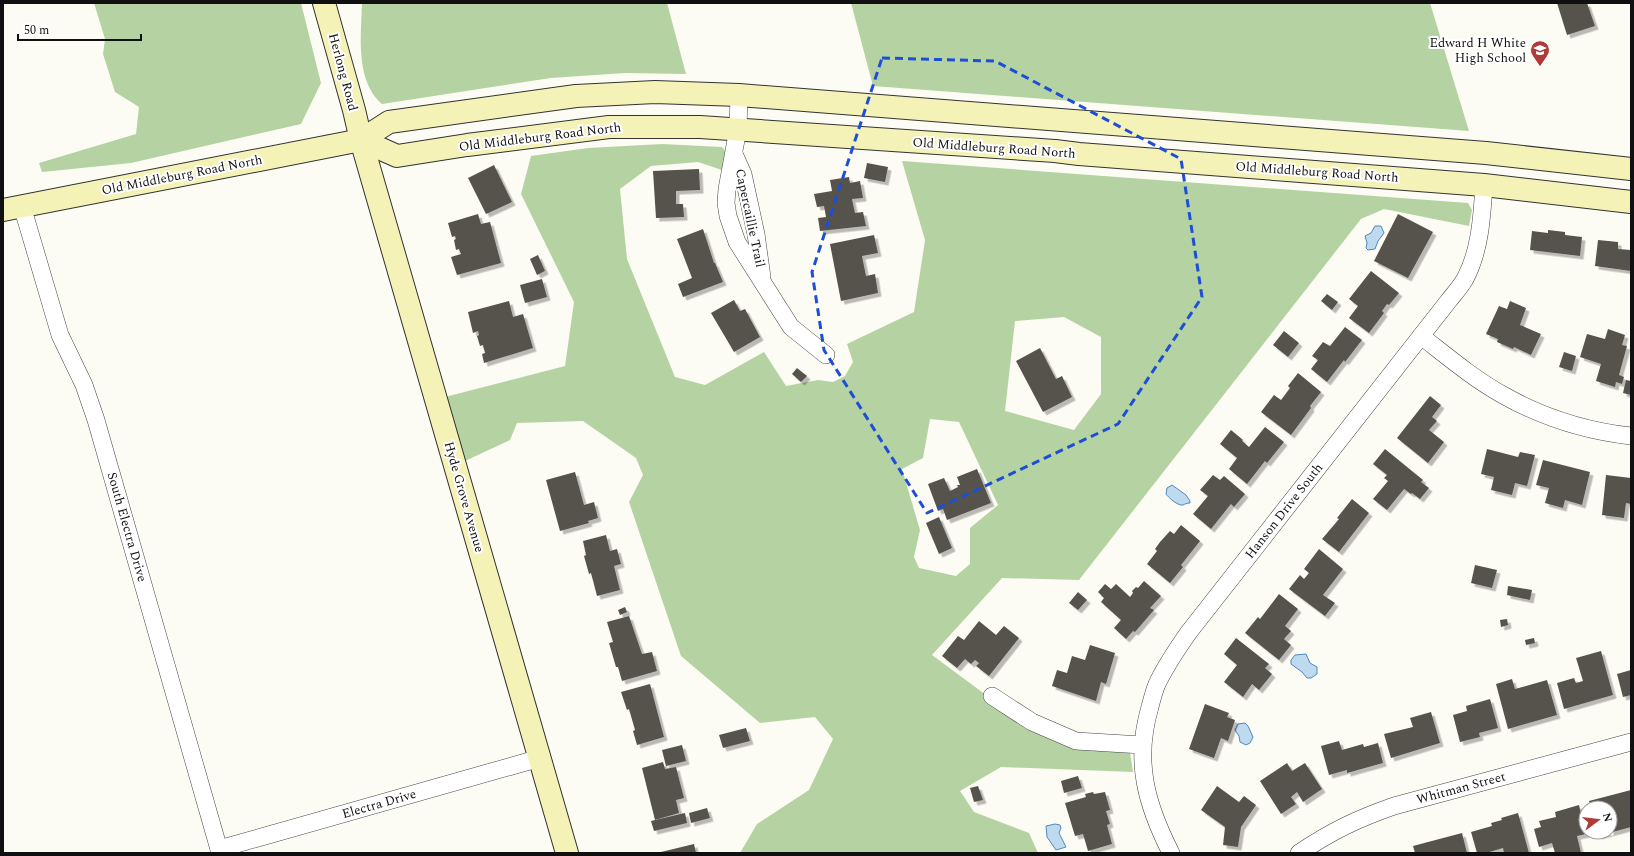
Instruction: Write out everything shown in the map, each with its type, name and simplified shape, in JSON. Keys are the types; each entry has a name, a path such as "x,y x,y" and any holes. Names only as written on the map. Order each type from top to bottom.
{"main road":[{"name":"Herlong Road","path":"324,3 361,140"},
{"name":"Old Middleburg Road North","path":"13,208 361,140 389,122 576,96 655,92 739,95 1486,153 1631,169"},
{"path":"1110,124 1111,157"},
{"name":"Old Middleburg Road North","path":"361,140 397,156 467,144 609,127 700,127 1055,151 1111,157 1484,185 1631,202"},
{"name":"Hyde Grove Avenue","path":"361,140 567,853"}],"street":[{"name":"Capercaillie Trail","path":"739,95 738,129 727,189 726,203 728,216 737,242 791,327 826,355"},
{"name":"Capercaillie Trail","path":"734,154 743,174 756,234 763,284"},
{"name":"Hanson Drive South","path":"1171,853 1160,831 1149,803 1143,772 1142,745 1147,717 1156,685 1176,651 1194,626 1465,278 1474,255 1480,230 1484,185"},
{"name":"South Electra Drive","path":"13,208 60,335 84,385 96,420 219,851"},
{"path":"1421,336 1471,374 1502,395 1537,413 1574,425 1631,436"},
{"path":"992,696 1032,722 1076,741 1142,745"},
{"name":"Whitman Street","path":"1299,853 1326,835 1361,818 1394,806 1631,742"},
{"name":"Electra Drive","path":"219,851 540,758"}],"highlighted area":[{"path":"882,58 995,61 1181,159 1202,297 1118,424 927,513 824,350 812,272"}],"green space":[{"path":"94,3 301,3 321,83 301,124 131,163 42,172 39,163 136,134 139,107 115,92 103,54 105,39"},
{"path":"362,3 667,3 686,74 625,73 551,78 382,104 373,94 367,83 364,70 361,43"},
{"path":"851,3 1430,3 1469,131 873,86"},
{"path":"662,144 722,147 727,153 725,171 698,162 651,166 620,189 627,259 675,377 705,385 764,352 786,386 818,380 833,382 845,376 853,362 847,344 914,312 925,240 902,161 1468,203 1472,210 1469,226 1384,209 1361,219 1079,580 1002,578 932,655 1033,730 1125,747 1130,753 1133,772 1001,767 960,791 974,812 1029,833 1038,853 740,853 757,824 809,790 833,739 815,717 760,723 681,656 629,502 643,475 636,458 583,421 517,423 510,440 463,462 445,397 565,366 574,302 521,194 531,156 588,148","holes":["1064,317 1101,337 1101,394 1074,430 1005,411 1015,321","930,419 959,422 998,505 970,528 970,564 956,576 919,568 914,557 920,530 902,469 923,458"]}],"water":[{"path":"1375,226 1381,226 1384,233 1378,241 1375,249 1368,250 1366,248 1367,243 1365,236 1371,233"},
{"path":"1172,485 1186,495 1190,503 1181,505 1169,498 1166,494 1167,488"},
{"path":"1306,654 1310,663 1317,667 1317,674 1311,678 1307,678 1302,672 1291,664 1291,660 1295,655"},
{"path":"1245,723 1253,737 1250,743 1246,745 1240,742 1239,736 1235,730 1238,724"},
{"path":"1055,824 1060,825 1061,828 1059,833 1066,847 1056,850 1047,837 1046,826"}],"building":[{"path":"1557,3 1587,3 1595,26 1567,35"},
{"path":"867,163 888,167 885,182 864,178"},
{"path":"494,165 512,202 486,214 468,178"},
{"path":"699,169 700,190 676,191 676,204 683,204 684,217 656,218 653,171"},
{"path":"849,177 850,183 860,181 863,198 852,199 855,213 863,212 866,226 820,231 818,218 826,217 824,206 817,207 814,194 832,191 830,180"},
{"path":"478,214 481,224 490,222 501,263 457,275 451,257 461,254 459,249 456,250 454,240 456,239 455,236 452,237 448,223"},
{"path":"1398,214 1433,232 1408,278 1374,261"},
{"path":"703,229 714,263 723,282 683,297 678,284 692,278 677,239"},
{"path":"1548,230 1565,232 1565,235 1582,237 1580,256 1530,250 1532,231 1548,233"},
{"path":"874,235 878,253 862,256 866,276 875,274 878,293 841,301 830,244"},
{"path":"1598,240 1618,242 1618,249 1631,250 1631,271 1595,266"},
{"path":"538,255 545,271 537,275 530,259"},
{"path":"1371,271 1399,293 1389,305 1387,304 1382,311 1384,313 1369,333 1349,318 1358,306 1349,299"},
{"path":"542,279 547,297 525,303 520,285"},
{"path":"1327,294 1338,302 1332,310 1321,301"},
{"path":"734,300 740,311 745,309 760,337 734,352 711,313"},
{"path":"509,301 513,317 523,314 533,348 484,363 482,354 485,353 483,345 480,346 477,336 479,335 478,331 473,333 468,312"},
{"path":"1510,301 1526,308 1520,325 1541,334 1531,355 1514,347 1513,349 1497,342 1498,339 1486,334 1499,306 1507,309"},
{"path":"1345,327 1362,340 1327,382 1311,369 1318,360 1312,356 1323,342 1330,346"},
{"path":"1608,329 1625,335 1622,345 1627,346 1619,375 1624,377 1622,384 1616,382 1615,387 1596,381 1601,364 1580,357 1587,334 1605,339"},
{"path":"1284,331 1299,343 1288,357 1273,345"},
{"path":"1040,348 1056,379 1062,376 1072,397 1043,412 1016,361"},
{"path":"1564,352 1576,356 1572,371 1559,367"},
{"path":"797,368 807,376 801,382 792,374"},
{"path":"1298,373 1321,392 1291,435 1261,412 1274,395 1281,400 1290,388 1288,386"},
{"path":"1626,380 1631,381 1631,395 1623,393"},
{"path":"1430,396 1441,405 1432,417 1437,421 1429,430 1444,442 1428,463 1397,438"},
{"path":"1265,427 1284,442 1267,463 1265,461 1247,484 1229,469 1237,458 1220,444 1231,430 1249,447"},
{"path":"1385,449 1423,480 1421,482 1429,488 1420,499 1404,489 1387,510 1373,499 1388,481 1384,478 1387,475 1373,464"},
{"path":"1487,449 1518,457 1520,452 1535,455 1527,486 1515,483 1512,495 1491,490 1494,477 1481,474"},
{"path":"1543,460 1590,472 1582,505 1565,500 1563,508 1545,503 1549,488 1536,485"},
{"path":"977,469 991,503 947,520 943,509 938,511 928,484 944,478 950,491 958,487 957,485 960,485 957,477"},
{"path":"575,472 584,505 594,502 598,518 588,521 589,523 560,531 546,480"},
{"path":"1213,475 1220,480 1224,476 1245,494 1234,507 1231,504 1211,529 1193,514 1208,496 1200,490"},
{"path":"1606,475 1631,478 1631,504 1626,503 1624,518 1602,515"},
{"path":"1352,499 1369,513 1339,552 1322,539 1339,519 1337,518"},
{"path":"939,517 952,548 939,554 926,523"},
{"path":"1181,525 1200,541 1181,565 1183,567 1170,583 1147,564 1157,551 1155,549 1160,542 1170,531 1174,534"},
{"path":"606,535 610,551 617,549 621,564 614,566 620,590 597,596 591,573 589,574 584,556 586,555 583,541"},
{"path":"1319,549 1343,569 1323,595 1335,603 1325,616 1289,589 1300,575 1304,579 1309,573 1304,569"},
{"path":"1475,565 1497,570 1492,588 1471,583"},
{"path":"1144,581 1161,596 1150,608 1154,610 1135,632 1133,631 1126,639 1114,628 1121,620 1101,602 1104,598 1098,592 1105,584 1111,589 1116,584 1130,597 1133,593 1132,591 1136,587 1138,588"},
{"path":"1508,586 1532,590 1530,600 1507,595"},
{"path":"1078,592 1087,600 1078,610 1069,603"},
{"path":"1279,594 1298,609 1285,626 1291,631 1284,639 1291,645 1279,660 1245,633 1258,617 1260,619"},
{"path":"625,607 627,612 620,615 618,610"},
{"path":"629,616 642,654 652,652 657,671 622,681 609,643 613,642 607,622"},
{"path":"1507,619 1508,625 1501,627 1500,620"},
{"path":"979,621 996,635 1004,626 1019,638 989,676 976,666 979,663 975,660 971,664 965,659 957,668 942,656 958,636 964,640"},
{"path":"1236,638 1269,664 1265,668 1272,674 1259,690 1252,684 1243,697 1224,682 1237,665 1224,654"},
{"path":"1534,638 1535,643 1526,645 1525,640"},
{"path":"1090,645 1115,653 1106,684 1101,682 1096,701 1052,686 1057,670 1067,673 1072,656 1085,660"},
{"path":"1601,651 1613,695 1564,709 1557,683 1574,678 1576,683 1583,681 1576,658"},
{"path":"1631,670 1631,695 1623,697 1617,674"},
{"path":"1512,679 1515,689 1547,680 1557,715 1508,729 1496,684"},
{"path":"650,684 664,737 637,745 633,731 635,730 629,709 627,710 621,692"},
{"path":"1490,699 1498,728 1479,733 1480,737 1460,742 1453,715 1467,711 1466,706"},
{"path":"1205,704 1229,713 1227,717 1235,720 1228,741 1221,738 1214,758 1189,749"},
{"path":"1431,712 1440,743 1391,758 1384,734 1413,727 1410,718"},
{"path":"746,728 750,741 723,748 719,735"},
{"path":"1339,741 1342,750 1363,744 1364,747 1378,743 1383,763 1347,773 1347,770 1329,775 1321,746"},
{"path":"682,745 686,761 666,766 662,750"},
{"path":"663,762 665,769 676,767 684,798 676,800 679,813 655,820 642,768"},
{"path":"1287,763 1292,771 1305,763 1322,789 1303,802 1297,792 1291,797 1296,804 1281,814 1260,781"},
{"path":"1078,776 1082,788 1064,793 1061,781"},
{"path":"978,786 983,800 974,802 970,788"},
{"path":"1217,786 1239,802 1244,796 1256,805 1241,827 1238,847 1223,845 1225,827 1201,810"},
{"path":"1631,790 1631,827 1618,831 1618,800 1593,800"},
{"path":"1093,792 1094,794 1105,792 1110,810 1106,811 1110,824 1107,825 1112,844 1088,851 1083,834 1075,836 1065,803 1086,797 1085,794"},
{"path":"1578,805 1577,836 1581,853 1555,853 1552,843 1539,847 1534,829 1541,827 1539,821 1556,817 1555,812"},
{"path":"707,808 710,818 691,823 689,813"},
{"path":"685,813 687,823 654,831 651,821"},
{"path":"1518,813 1529,853 1504,853 1503,848 1486,853 1477,853 1471,832 1492,826 1491,823 1502,820 1501,818"},
{"path":"1462,833 1467,853 1415,853 1413,846"},
{"path":"694,844 696,853 661,853 661,852"}],"place":[{"name":"Edward H White High School","path":"1540,67"}]}
